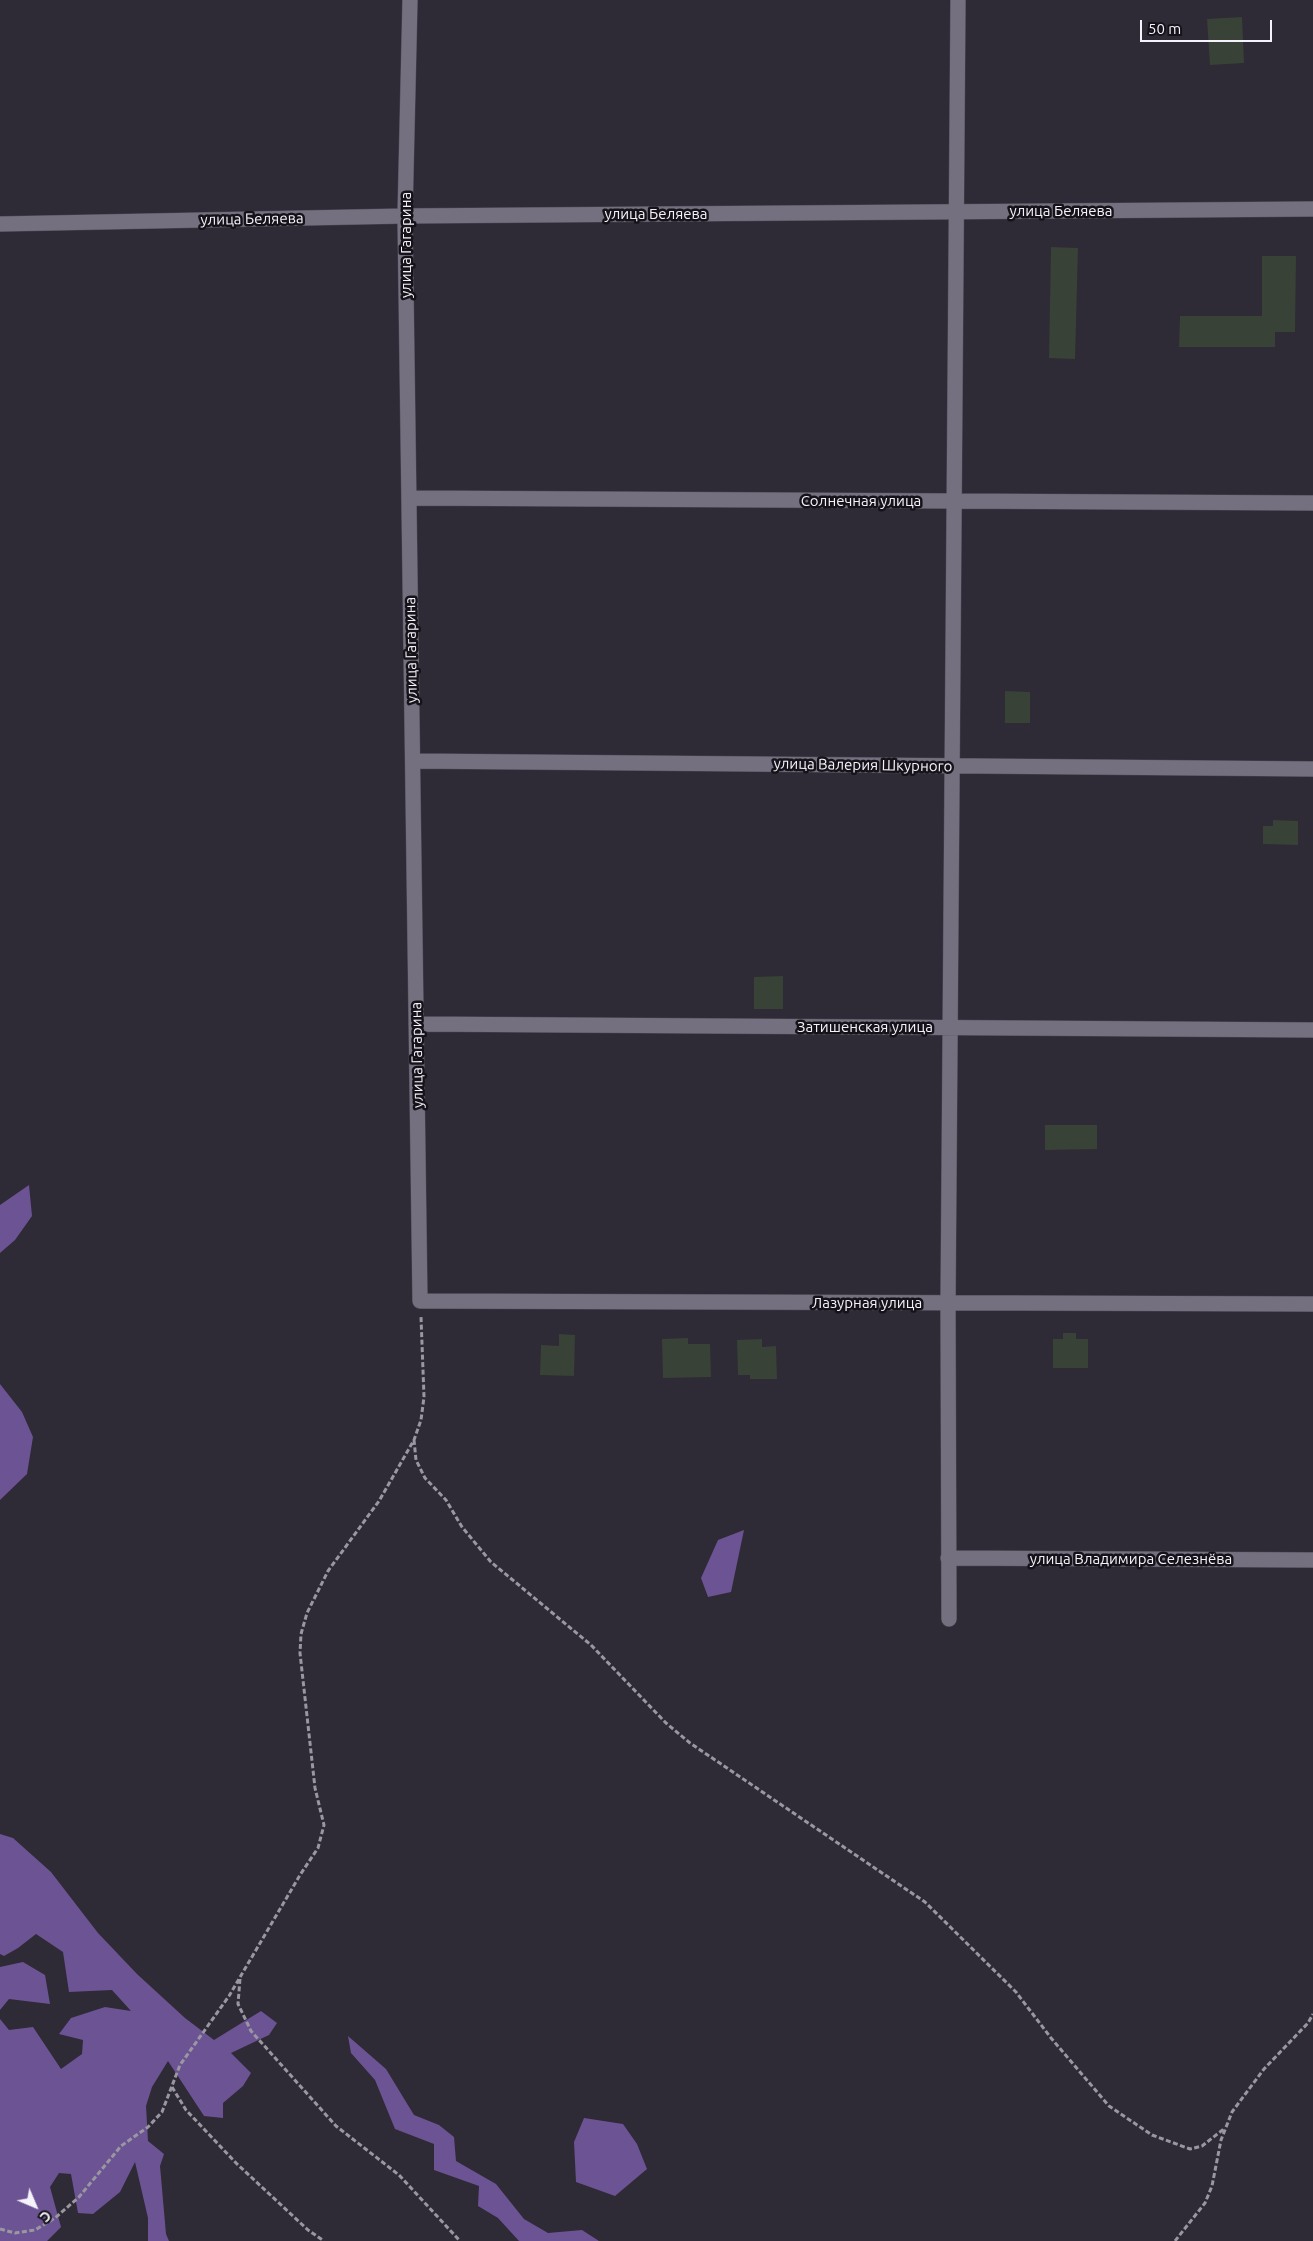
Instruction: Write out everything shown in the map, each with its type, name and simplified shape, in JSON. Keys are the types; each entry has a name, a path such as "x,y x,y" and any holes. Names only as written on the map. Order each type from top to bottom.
{"street":[{"name":"улица Гагарина","path":"410,0 405,216 420,1301"},
{"path":"948,1619 948,1303 958,0"},
{"name":"улица Беляева","path":"0,224 405,216 1313,209"},
{"name":"Солнечная улица","path":"409,498 1313,503"},
{"name":"улица Валерия Шкурного","path":"413,761 1313,770"},
{"name":"Затишенская улица","path":"416,1024 1313,1030"},
{"name":"Лазурная улица","path":"420,1301 1313,1304"},
{"name":"улица Владимира Селезнёва","path":"948,1558 1313,1560"}],"path":[{"path":"0,2229 15,2233 35,2230 55,2218 79,2197 120,2146 148,2127 162,2112 180,2065 241,1976 300,1874 318,1848 324,1825 315,1788 300,1653 301,1634 308,1613 328,1571 378,1501 414,1440 421,1420 424,1397 420,1301"},
{"path":"414,1440 416,1460 424,1478 446,1500 462,1527 491,1562 590,1645 666,1723 690,1743 925,1902 1016,1992 1051,2038 1109,2106 1152,2135 1190,2149 1202,2146 1225,2128"},
{"path":"241,1976 238,2004 251,2031 336,2126 399,2175 460,2241"},
{"path":"1175,2241 1205,2203 1212,2186 1220,2140 1232,2112 1264,2069 1308,2023 1313,2014"},
{"path":"172,2087 186,2110 236,2163 308,2230 324,2241"}],"shaded area":[{"path":"29,1185 32,1216 15,1240 0,1253 0,1205"},
{"path":"0,1384 22,1412 33,1437 27,1474 0,1500"},
{"path":"744,1530 731,1592 708,1597 701,1578 718,1540"},
{"path":"0,1834 13,1838 51,1872 98,1933 137,1974 185,2018 214,2040 261,2011 277,2023 269,2035 231,2053 251,2073 243,2086 223,2103 223,2118 204,2116 168,2061 152,2087 146,2106 148,2141 164,2154 160,2166 166,2234 169,2241 148,2241 148,2218 135,2162 120,2192 93,2214 78,2213 71,2174 59,2173 50,2187 61,2227 47,2241 0,2241 0,2019 9,2030 33,2027 61,2069 82,2054 83,2040 59,2034 71,2018 105,2007 131,2011 112,1990 69,1992 63,1952 36,1934 4,1956 0,1954"},
{"path":"23,1962 45,1975 50,2004 9,1999 0,2010 0,1967"},
{"path":"348,2036 386,2069 414,2115 439,2125 454,2137 456,2161 496,2184 524,2219 548,2233 582,2230 599,2241 519,2241 498,2218 478,2206 479,2186 434,2170 434,2144 395,2129 375,2080 351,2053"},
{"path":"584,2118 623,2124 637,2144 647,2169 615,2196 576,2182 574,2142"}],"building":[{"path":"1242,17 1244,63 1210,65 1207,19"},
{"path":"1051,247 1078,248 1075,359 1049,358"},
{"path":"1262,256 1296,256 1295,332 1275,332 1275,347 1179,347 1180,316 1262,316"},
{"path":"1005,691 1030,692 1030,723 1005,723"},
{"path":"1273,820 1298,821 1298,845 1263,844 1263,826 1273,826"},
{"path":"783,976 783,1009 754,1009 754,977"},
{"path":"1045,1125 1097,1125 1097,1149 1045,1150"},
{"path":"1063,1333 1076,1333 1076,1339 1088,1339 1088,1368 1053,1368 1053,1339 1063,1339"},
{"path":"559,1334 575,1335 574,1376 540,1375 541,1345 559,1346"},
{"path":"688,1338 688,1344 710,1344 711,1377 663,1378 662,1339"},
{"path":"762,1339 762,1347 776,1346 777,1379 750,1379 750,1375 738,1375 737,1340"}]}
